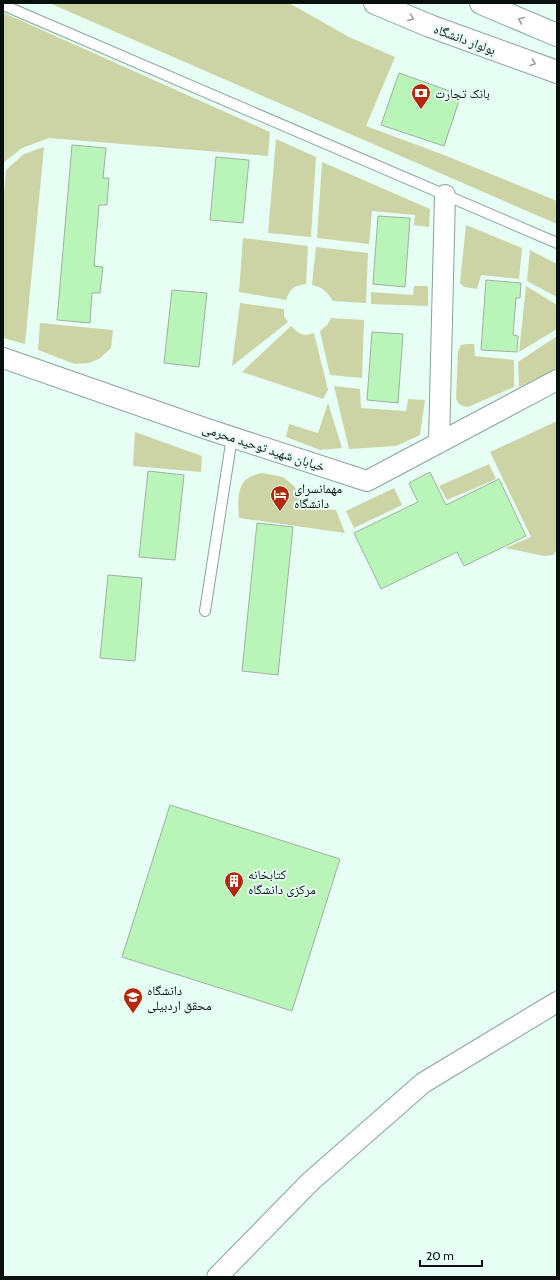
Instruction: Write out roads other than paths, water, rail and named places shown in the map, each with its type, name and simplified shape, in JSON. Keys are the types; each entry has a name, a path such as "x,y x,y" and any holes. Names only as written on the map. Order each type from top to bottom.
{"main road":[{"name":"بولوار دانشگاه","path":"375,3 430,26 557,72"},
{"path":"481,3 557,35"}],"street":[{"path":"439,443 445,195"},
{"name":"خیابان شهید توحید محرمی","path":"3,358 232,437 367,481 557,380"},
{"path":"217,1277 311,1181 423,1083 557,1002"}],"lane":[{"path":"3,5 557,243"},
{"path":"205,611 232,437"}],"place":[{"name":"بانک تجارت","path":"421,110"},
{"name":"مهمانسرای دانشگاه","path":"280,512"},
{"name":"کتابخانه مرکزی دانشگاه","path":"234,898"},
{"name":"دانشگاه محقق اردبیلی","path":"133,1014"}]}
